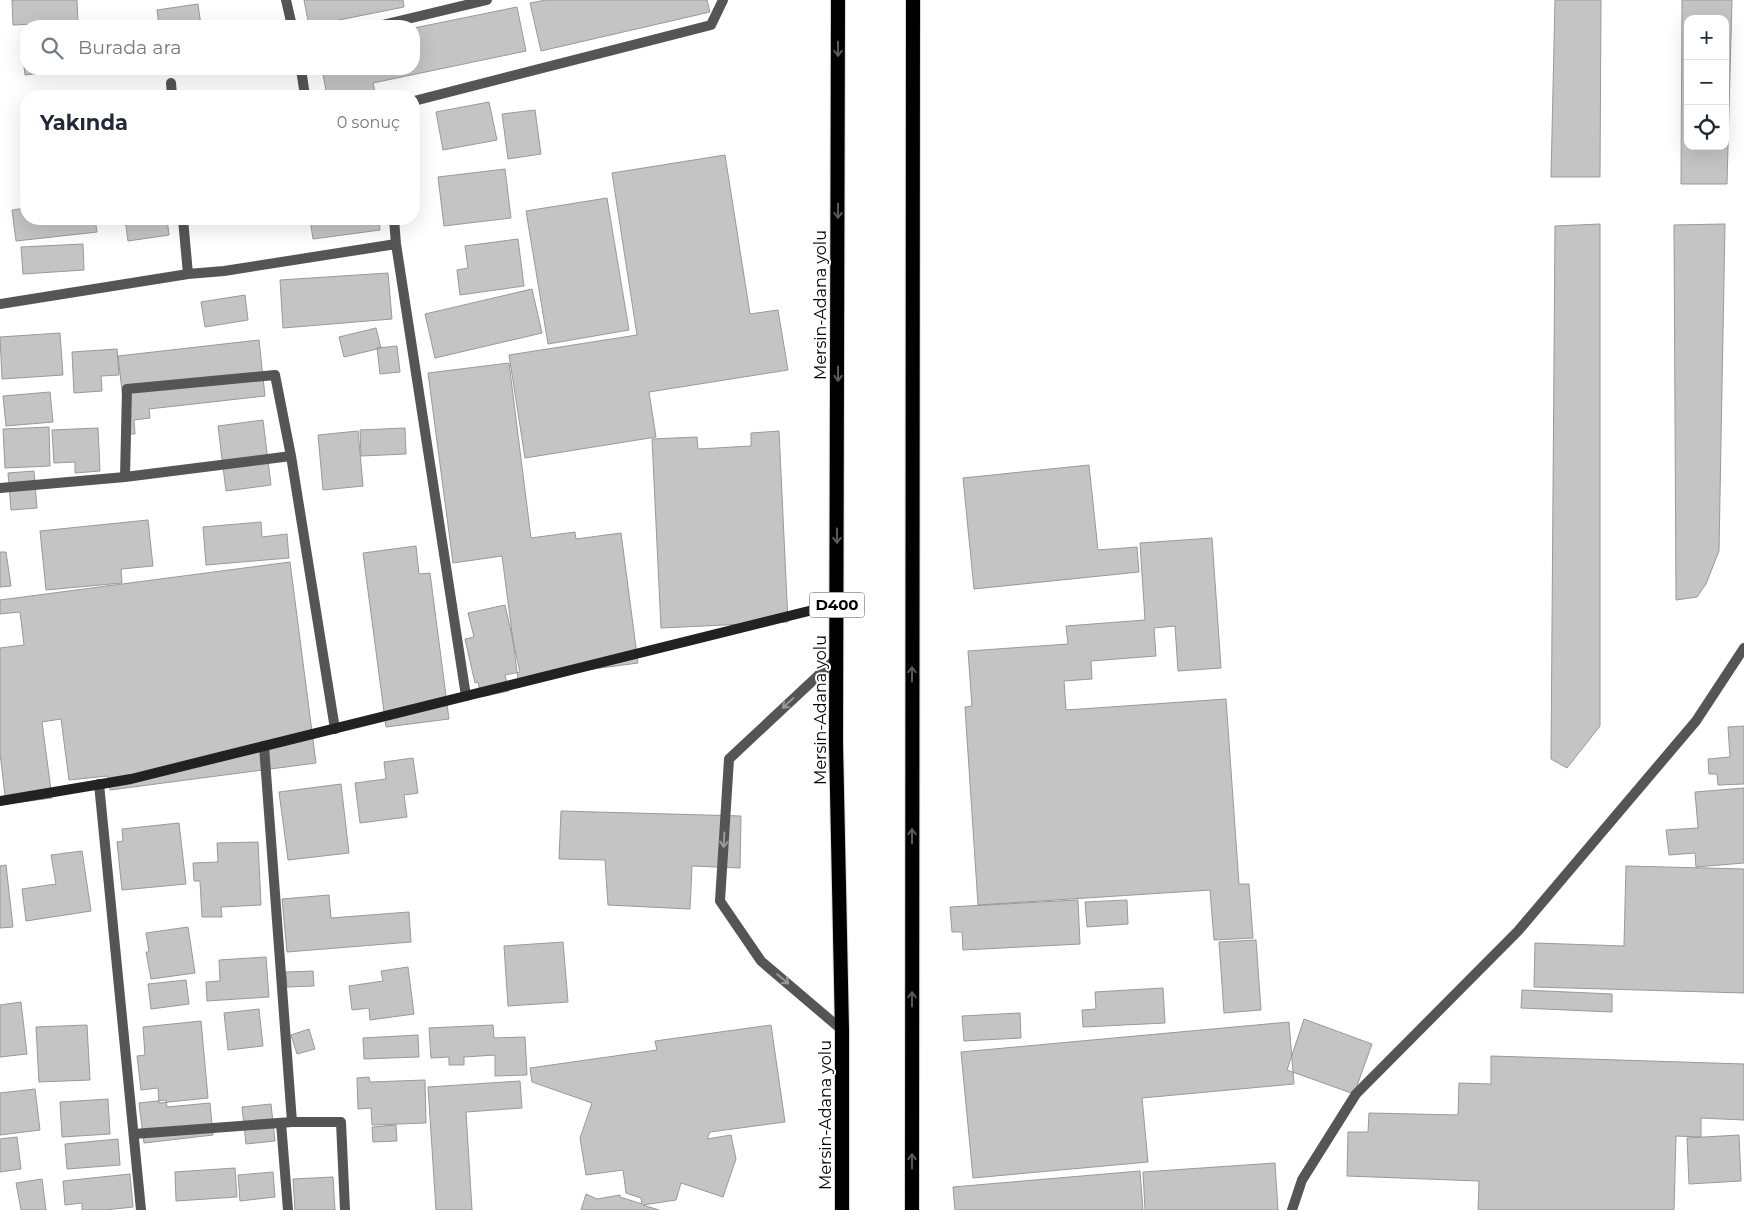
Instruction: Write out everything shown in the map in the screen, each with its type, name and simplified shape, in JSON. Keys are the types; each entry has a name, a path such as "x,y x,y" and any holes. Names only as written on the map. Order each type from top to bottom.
{"highway":[{"name":"Mersin-Adana yolu","path":"838,0 836,743 842,1030 842,1210"},
{"path":"912,1210 913,0"}],"main road":[{"path":"0,801 131,779 837,604"}],"street":[{"path":"286,0 291,20"},
{"path":"403,20 487,0"},
{"path":"420,99 711,25 724,0"},
{"path":"302,75 304,90"},
{"path":"171,83 172,90"},
{"path":"184,225 188,274"},
{"path":"394,225 466,696"},
{"path":"0,304 396,244"},
{"path":"125,477 127,389 275,375 335,729"},
{"path":"0,488 125,477 290,456"},
{"path":"1292,1210 1302,1180 1356,1094 1518,931 1696,721 1744,648"},
{"path":"837,658 729,759 720,901 762,961 842,1030"},
{"path":"264,746 292,1122"},
{"path":"99,784 141,1210"},
{"path":"134,1134 292,1122 340,1122 345,1210"},
{"path":"281,1123 288,1210"}],"building":[{"path":"12,0 77,0 78,20 20,20 20,25 13,25"},
{"path":"304,0 403,0 404,7 339,20 308,20"},
{"path":"546,0 707,0 710,12 541,51 530,3"},
{"path":"1555,0 1601,0 1600,177 1551,177"},
{"path":"1682,0 1732,0 1729,110 1729,15 1684,15 1684,150 1728,150 1727,184 1681,184"},
{"path":"198,4 200,20 158,20 157,10"},
{"path":"517,7 526,51 420,73 420,27"},
{"path":"323,75 411,75 373,83 375,90 326,90"},
{"path":"489,102 497,140 443,150 436,112"},
{"path":"535,110 541,154 508,159 502,114"},
{"path":"725,155 750,314 778,310 788,370 649,392 656,437 525,458 509,355 637,335 612,173"},
{"path":"505,169 511,218 444,226 438,177"},
{"path":"607,198 629,330 548,344 526,211"},
{"path":"20,209 20,225 96,225 97,232 16,241 12,210"},
{"path":"1600,224 1600,726 1567,768 1551,759 1555,226"},
{"path":"1725,224 1719,551 1706,584 1697,597 1676,600 1674,225"},
{"path":"126,225 168,225 169,235 128,241"},
{"path":"311,225 380,225 380,230 313,239"},
{"path":"518,239 524,286 460,295 457,270 468,268 465,246"},
{"path":"83,244 84,270 23,274 21,247"},
{"path":"388,273 392,319 283,328 280,280"},
{"path":"532,289 542,333 435,358 425,314"},
{"path":"245,295 248,320 205,327 201,302"},
{"path":"376,328 381,348 344,357 339,337"},
{"path":"60,333 63,375 2,379 0,337"},
{"path":"259,340 265,396 149,409 150,418 134,420 135,434 127,434 118,356"},
{"path":"397,346 400,372 380,374 377,348"},
{"path":"117,349 119,375 101,376 102,391 74,393 72,352"},
{"path":"509,363 531,538 575,532 576,539 621,533 638,663 518,679 502,556 453,563 428,373"},
{"path":"50,392 53,422 6,426 3,396"},
{"path":"263,420 271,485 226,491 218,426"},
{"path":"49,427 50,466 5,468 3,429"},
{"path":"98,428 100,471 75,473 75,462 54,463 52,430"},
{"path":"405,428 406,454 361,456 360,430"},
{"path":"358,431 363,486 323,490 318,435"},
{"path":"779,431 788,622 661,628 652,439 697,437 698,449 751,446 751,433"},
{"path":"1089,465 1098,550 1137,547 1139,572 974,589 963,478"},
{"path":"34,471 37,508 11,510 8,473"},
{"path":"148,520 153,566 121,569 122,583 46,590 40,531"},
{"path":"261,522 262,537 287,534 289,558 206,565 203,527"},
{"path":"1212,538 1221,668 1178,671 1175,626 1154,628 1156,656 1091,661 1092,679 1064,681 1066,710 1226,699 1239,884 1249,884 1253,938 1214,940 1210,890 978,905 965,707 972,706 968,651 1068,644 1066,626 1145,620 1140,543"},
{"path":"416,546 419,574 430,573 449,719 386,727 363,553"},
{"path":"0,552 6,552 11,586 0,587"},
{"path":"290,562 316,763 110,790 108,776 69,780 61,719 42,722 52,798 6,804 0,753 0,648 24,645 20,612 0,614 0,600"},
{"path":"505,605 520,672 505,675 509,691 481,697 478,682 475,683 465,639 474,637 468,613"},
{"path":"1744,726 1744,784 1718,785 1717,774 1709,774 1708,759 1730,757 1728,727"},
{"path":"413,758 418,793 404,795 407,817 360,823 355,783 386,779 384,762"},
{"path":"341,784 349,853 288,860 279,792"},
{"path":"1744,788 1744,863 1696,867 1695,853 1669,855 1666,830 1698,828 1695,792"},
{"path":"561,811 741,816 740,868 692,866 690,909 608,905 605,860 559,859"},
{"path":"179,823 186,884 122,890 117,842 123,841 122,829"},
{"path":"258,842 261,905 221,907 222,917 202,917 200,881 194,881 193,863 218,862 217,843"},
{"path":"82,851 91,911 26,921 22,889 56,884 51,855"},
{"path":"6,865 13,927 0,928 0,866"},
{"path":"1626,866 1744,869 1744,993 1534,987 1535,943 1624,946"},
{"path":"329,895 331,918 409,912 411,942 287,952 282,899"},
{"path":"1078,900 1080,944 963,950 962,932 952,932 950,907"},
{"path":"1127,900 1128,924 1087,927 1085,902"},
{"path":"188,927 195,973 151,979 146,952 149,952 146,933"},
{"path":"1256,940 1261,1010 1224,1013 1219,942"},
{"path":"563,942 568,1002 508,1006 504,946"},
{"path":"266,957 269,997 207,1001 206,982 220,981 219,960"},
{"path":"408,967 414,1014 370,1020 369,1008 352,1010 349,986 383,981 381,971"},
{"path":"313,971 314,986 287,987 286,972"},
{"path":"186,980 189,1004 151,1009 148,984"},
{"path":"1163,988 1165,1023 1083,1027 1082,1010 1096,1009 1095,992"},
{"path":"1522,990 1612,994 1612,1012 1521,1008"},
{"path":"21,1002 27,1054 0,1057 0,1005"},
{"path":"259,1009 263,1046 228,1050 224,1013"},
{"path":"1020,1013 1021,1038 964,1041 962,1016"},
{"path":"1304,1019 1372,1044 1354,1094 1287,1070"},
{"path":"201,1021 208,1098 159,1103 158,1088 141,1090 137,1056 145,1055 143,1027"},
{"path":"1289,1022 1294,1084 1142,1098 1148,1162 973,1178 961,1052"},
{"path":"87,1025 90,1080 39,1082 36,1027"},
{"path":"493,1025 494,1038 525,1037 527,1075 495,1076 495,1055 464,1057 464,1065 449,1065 449,1057 431,1058 429,1028"},
{"path":"771,1025 785,1122 710,1132 707,1139 731,1135 736,1159 723,1197 681,1183 676,1200 643,1205 659,1210 581,1210 586,1194 597,1199 620,1195 620,1197 642,1204 641,1198 626,1193 623,1170 586,1175 580,1138 592,1103 532,1082 530,1068 657,1050 655,1041"},
{"path":"309,1029 315,1049 297,1054 291,1035"},
{"path":"418,1035 419,1057 364,1059 363,1038"},
{"path":"1491,1056 1744,1064 1744,1120 1701,1118 1701,1137 1676,1136 1674,1210 1478,1210 1479,1181 1347,1176 1348,1132 1368,1132 1369,1113 1458,1115 1459,1083 1491,1084"},
{"path":"369,1077 370,1082 425,1080 426,1123 372,1125 371,1108 358,1109 357,1078"},
{"path":"520,1081 522,1108 466,1112 472,1210 436,1210 428,1087"},
{"path":"35,1089 40,1130 0,1135 0,1093"},
{"path":"108,1099 110,1134 62,1137 60,1102"},
{"path":"166,1100 167,1107 210,1103 213,1135 144,1143 139,1103"},
{"path":"271,1104 275,1141 246,1144 242,1107"},
{"path":"396,1125 397,1141 373,1142 372,1127"},
{"path":"1739,1135 1741,1181 1689,1184 1687,1138"},
{"path":"17,1137 21,1169 0,1172 0,1139"},
{"path":"118,1139 120,1165 67,1169 65,1144"},
{"path":"1275,1163 1278,1210 1145,1210 1143,1172"},
{"path":"235,1168 237,1197 176,1201 175,1172"},
{"path":"1140,1171 1143,1210 955,1210 953,1187"},
{"path":"273,1172 275,1197 240,1201 238,1175"},
{"path":"130,1174 133,1207 82,1210 82,1203 65,1205 63,1181"},
{"path":"333,1177 335,1210 295,1210 293,1179"},
{"path":"42,1179 46,1210 21,1210 16,1183"}]}
